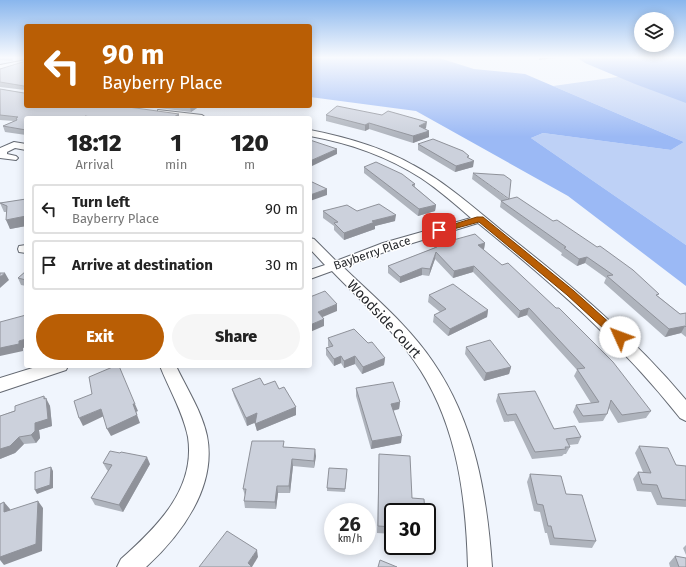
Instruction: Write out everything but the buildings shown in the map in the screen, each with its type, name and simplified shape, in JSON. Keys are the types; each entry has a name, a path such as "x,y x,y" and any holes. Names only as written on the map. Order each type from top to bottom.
{"street":[{"path":"154,112 186,116"},
{"path":"312,133 352,143 404,163 430,179 610,328 659,379 686,413"},
{"path":"13,158 3,156 2,151 14,145 24,147"},
{"path":"0,165 24,152"},
{"name":"Bayberry Place","path":"312,274 388,246 480,219"},
{"name":"Woodside Court","path":"312,244 408,342 427,366 443,394 460,432 473,482 478,522 480,567"},
{"path":"0,385 54,368"},
{"path":"129,567 151,548 168,529 182,508 193,484 197,470 199,455 198,437 169,368"}],"shaded area":[{"path":"312,84 549,84 684,142 671,150 543,133 531,138 686,245 686,286 568,196 416,111 312,97"},
{"path":"564,84 686,84 686,245 531,138 543,133 671,150 684,142 553,86"},
{"path":"636,84 686,84 686,103"}],"route":[{"path":"439,230 480,219 571,293 620,337"}]}
